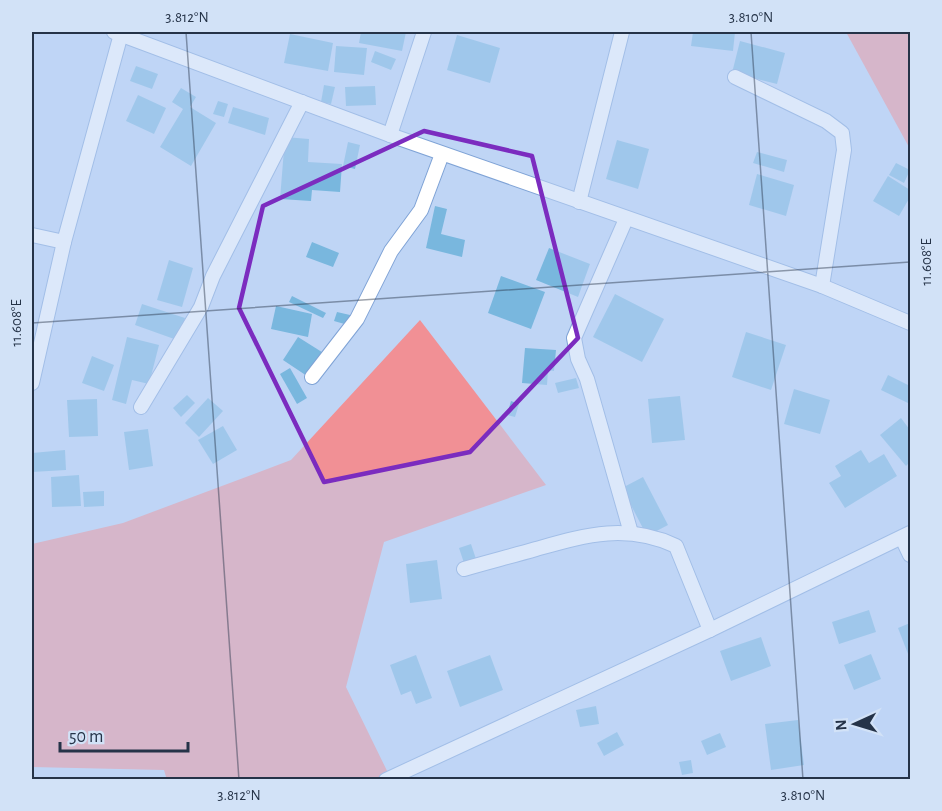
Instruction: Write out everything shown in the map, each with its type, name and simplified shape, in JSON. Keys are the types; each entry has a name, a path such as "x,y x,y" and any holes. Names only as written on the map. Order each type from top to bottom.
{"street":[{"path":"390,135 424,32"},
{"path":"579,202 622,32"},
{"path":"32,383 64,242 117,33 442,154 822,286 910,323"},
{"path":"735,77 826,121 842,134 844,150 822,286"},
{"path":"141,407 201,308 213,276 302,102"},
{"path":"312,377 357,319 391,251 421,210 442,154"},
{"path":"626,219 574,338 578,359 587,378 631,533"},
{"path":"32,235 64,242"},
{"path":"464,569 586,534 631,533 660,538 676,546 710,630"},
{"path":"386,780 710,630 906,535 910,555"}],"highlighted area":[{"path":"424,131 532,156 578,338 470,452 324,482 239,308 263,206"}],"shaded area":[{"path":"846,32 910,32 910,149"},
{"path":"420,320 546,485 384,542 346,687 391,779 167,780 164,770 32,767 32,544 123,523 291,460"}],"building":[{"path":"361,32 406,32 402,51 359,43"},
{"path":"693,32 735,32 733,51 691,46"},
{"path":"290,34 333,43 328,71 284,63"},
{"path":"457,35 500,48 490,83 447,70"},
{"path":"740,41 785,53 777,84 732,73"},
{"path":"336,46 367,48 364,75 334,72"},
{"path":"375,51 396,59 391,70 371,62"},
{"path":"136,66 158,74 152,89 130,81"},
{"path":"324,85 335,87 331,104 321,102"},
{"path":"375,86 376,105 346,106 345,87"},
{"path":"181,88 196,97 190,107 216,123 191,166 160,147 183,109 172,102"},
{"path":"138,95 166,108 154,134 126,121"},
{"path":"218,101 228,104 224,117 213,114"},
{"path":"233,107 269,118 265,135 228,123"},
{"path":"285,137 309,139 308,162 342,164 340,192 312,190 311,201 280,199"},
{"path":"617,140 649,149 638,189 606,179"},
{"path":"348,142 360,145 355,169 343,166"},
{"path":"757,152 787,160 784,172 753,163"},
{"path":"896,163 910,170 904,183 889,175"},
{"path":"757,174 794,185 786,216 749,205"},
{"path":"888,176 910,190 910,197 899,216 873,201"},
{"path":"435,206 447,209 441,234 465,240 462,257 426,248"},
{"path":"312,242 339,253 333,267 306,257"},
{"path":"549,248 590,264 578,297 536,280"},
{"path":"169,260 193,268 182,307 157,300"},
{"path":"501,276 545,292 531,329 488,313"},
{"path":"615,294 664,319 642,362 593,337"},
{"path":"292,296 326,313 323,318 289,302"},
{"path":"142,304 185,318 177,340 135,325"},
{"path":"276,306 312,314 308,337 271,329"},
{"path":"337,312 350,315 348,325 334,321"},
{"path":"746,332 786,345 771,390 732,377"},
{"path":"127,337 159,345 149,384 132,380 126,404 112,400"},
{"path":"298,337 325,354 310,378 283,360"},
{"path":"525,348 556,350 554,371 548,370 547,385 522,383"},
{"path":"92,356 114,365 104,391 82,383"},
{"path":"290,368 307,398 297,404 280,374"},
{"path":"888,375 910,386 910,404 881,390"},
{"path":"576,378 579,388 558,393 555,383"},
{"path":"794,389 830,400 820,434 784,424"},
{"path":"187,395 195,403 181,417 173,408"},
{"path":"680,396 685,440 652,443 648,399"},
{"path":"208,398 223,411 199,437 185,423"},
{"path":"97,399 98,436 69,437 67,400"},
{"path":"511,401 519,404 515,417 507,415"},
{"path":"901,418 910,430 910,462 906,466 880,435"},
{"path":"223,426 237,450 213,464 198,440"},
{"path":"148,429 153,466 129,470 124,432"},
{"path":"65,450 66,470 32,472 32,453"},
{"path":"861,450 869,463 884,454 897,476 845,508 829,483 841,476 835,466"},
{"path":"79,475 81,506 52,507 51,477"},
{"path":"643,477 668,525 647,536 622,488"},
{"path":"104,491 104,506 84,507 83,492"},
{"path":"471,544 476,559 464,563 459,548"},
{"path":"437,560 442,599 410,603 406,564"},
{"path":"869,610 876,632 839,644 832,622"},
{"path":"910,623 910,659 898,628"},
{"path":"761,637 771,666 731,681 720,651"},
{"path":"871,654 881,679 854,690 844,665"},
{"path":"416,655 432,698 416,704 411,691 401,695 390,665"},
{"path":"490,655 503,690 460,707 447,671"},
{"path":"596,706 599,724 580,727 576,710"},
{"path":"798,720 804,765 771,770 765,724"},
{"path":"617,732 624,745 604,756 597,743"},
{"path":"720,733 726,747 707,755 701,741"},
{"path":"691,760 693,773 682,775 679,762"}]}
